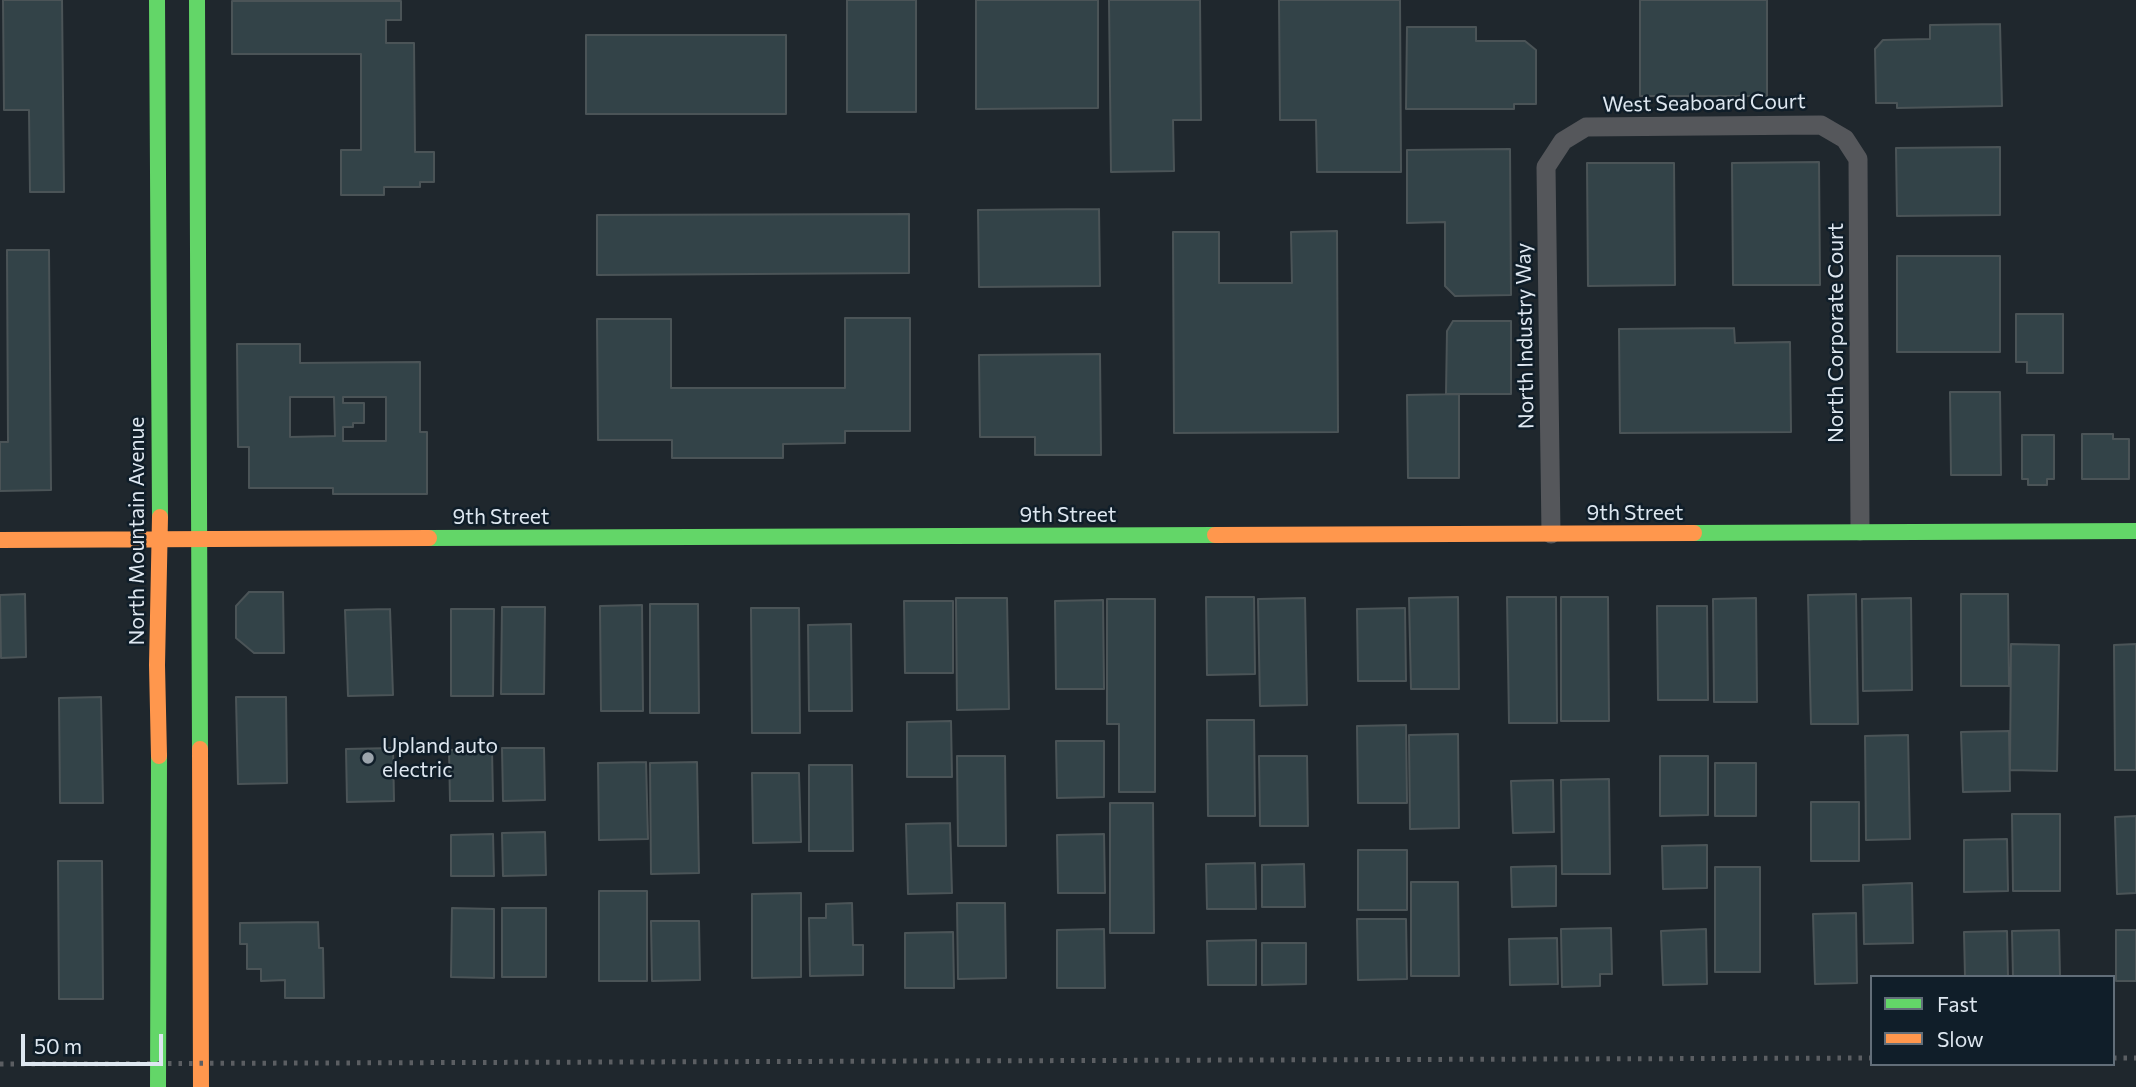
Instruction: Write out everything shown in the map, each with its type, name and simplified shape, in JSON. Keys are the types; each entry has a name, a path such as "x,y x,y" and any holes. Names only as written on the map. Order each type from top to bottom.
{"main road":[{"name":"North Mountain Avenue","path":"157,0 160,826 158,1087"},
{"path":"197,0 201,1087"},
{"path":"157,22 173,72 178,206 196,224"},
{"path":"158,225 172,240"},
{"path":"183,336 198,368"},
{"name":"9th Street","path":"0,540 2136,531"},
{"path":"158,691 175,751"},
{"path":"185,817 201,828"},
{"path":"160,826 178,842"},
{"path":"186,964 201,1006"}],"street":[{"name":"West Seaboard Court","path":"1563,141 1586,127 1821,125 1845,139"},
{"name":"North Corporate Court","path":"1845,139 1858,159 1860,531"},
{"name":"North Industry Way","path":"1551,534 1546,167 1563,141"}],"building":[{"path":"3,0 62,0 64,192 30,192 29,110 4,110"},
{"path":"847,0 916,0 916,112 847,112"},
{"path":"976,0 1098,0 1098,108 976,109"},
{"path":"1109,0 1200,0 1201,120 1173,120 1174,171 1111,172"},
{"path":"1279,0 1400,0 1401,172 1317,172 1316,120 1280,120"},
{"path":"1640,0 1767,0 1767,96 1640,96"},
{"path":"232,1 401,1 401,20 386,20 386,43 414,43 415,152 434,152 434,182 420,182 420,187 384,187 384,195 341,195 341,150 361,150 361,54 232,54"},
{"path":"2000,24 2002,106 1897,108 1897,103 1876,103 1875,49 1883,40 1930,39 1930,25"},
{"path":"1407,27 1476,27 1476,41 1525,41 1536,50 1536,104 1514,104 1514,109 1406,109"},
{"path":"586,35 786,35 786,114 586,114"},
{"path":"2000,147 2000,215 1897,216 1896,148"},
{"path":"1510,149 1511,295 1455,296 1445,286 1445,222 1407,223 1407,150"},
{"path":"1819,162 1820,285 1733,285 1732,163"},
{"path":"1587,163 1674,163 1675,285 1588,286"},
{"path":"1099,209 1100,286 979,287 978,210"},
{"path":"909,214 909,273 597,275 597,215"},
{"path":"1337,231 1338,432 1174,433 1173,232 1219,232 1219,283 1292,283 1291,232"},
{"path":"7,250 49,250 51,490 0,491 0,442 8,442"},
{"path":"1897,256 2000,256 2000,352 1897,352"},
{"path":"2016,314 2063,314 2063,373 2027,373 2027,362 2016,362"},
{"path":"845,318 910,318 910,431 845,431 845,443 783,444 783,458 672,458 672,440 598,440 597,319 671,319 671,388 845,388"},
{"path":"1453,321 1511,321 1511,394 1446,394 1447,331"},
{"path":"1734,328 1735,343 1790,342 1791,432 1620,433 1619,329"},
{"path":"237,344 300,344 300,363 420,362 420,432 427,432 427,494 333,494 333,488 249,488 249,447 238,447","holes":["290,397 334,397 335,436 290,437","343,397 386,397 386,441 343,441 343,427 364,423 364,403 343,403"]},
{"path":"1100,354 1101,455 1035,455 1035,437 980,437 979,355"},
{"path":"1950,392 2000,392 2001,475 1951,475"},
{"path":"1459,394 1459,478 1408,478 1407,395"},
{"path":"2082,434 2113,434 2113,439 2129,439 2129,479 2082,479"},
{"path":"2022,435 2054,435 2054,479 2047,479 2047,485 2028,485 2028,479 2022,479"},
{"path":"249,592 283,592 284,653 254,653 236,638 236,606"},
{"path":"25,594 26,657 1,658 0,595"},
{"path":"1856,594 1858,724 1811,724 1808,595"},
{"path":"1961,594 2008,594 2009,686 1961,686"},
{"path":"1206,597 1254,597 1255,674 1207,675"},
{"path":"1458,597 1459,689 1411,689 1409,598"},
{"path":"1507,597 1556,597 1557,723 1509,723"},
{"path":"1561,597 1608,597 1609,721 1561,721"},
{"path":"956,598 1007,598 1009,709 957,710"},
{"path":"1305,598 1307,705 1260,706 1258,599"},
{"path":"1756,598 1757,702 1714,702 1713,599"},
{"path":"1911,598 1912,690 1863,691 1862,599"},
{"path":"1107,599 1155,599 1155,792 1119,792 1119,724 1107,724"},
{"path":"1103,600 1104,689 1056,689 1055,601"},
{"path":"904,601 953,601 953,673 905,673"},
{"path":"650,604 698,604 699,713 650,713"},
{"path":"642,605 643,711 601,711 600,606"},
{"path":"1657,606 1707,606 1708,700 1658,700"},
{"path":"502,607 545,607 544,694 501,694"},
{"path":"751,608 799,608 800,733 752,733"},
{"path":"1405,608 1406,681 1358,681 1357,609"},
{"path":"390,609 393,695 348,696 345,610"},
{"path":"451,609 494,609 493,696 451,696"},
{"path":"851,624 852,711 809,711 808,625"},
{"path":"2011,644 2059,645 2057,771 2010,770"},
{"path":"2136,644 2136,770 2115,770 2114,645"},
{"path":"101,697 103,803 60,803 59,698"},
{"path":"236,697 286,697 287,783 238,784"},
{"path":"1207,720 1254,720 1255,816 1208,816"},
{"path":"951,721 952,777 907,777 907,722"},
{"path":"1406,725 1407,803 1358,803 1357,726"},
{"path":"2009,731 2010,791 1963,792 1961,732"},
{"path":"1458,734 1459,828 1410,829 1409,735"},
{"path":"1908,735 1910,839 1866,840 1865,736"},
{"path":"1056,741 1104,741 1104,797 1057,798"},
{"path":"393,748 394,801 347,802 346,749"},
{"path":"502,748 544,748 545,800 503,801"},
{"path":"492,749 493,801 450,801 449,750"},
{"path":"957,756 1005,756 1006,846 958,846"},
{"path":"1259,756 1307,756 1308,826 1260,826"},
{"path":"1660,756 1708,756 1708,815 1660,816"},
{"path":"646,762 648,839 599,840 598,763"},
{"path":"697,762 699,873 651,874 650,763"},
{"path":"1715,763 1756,763 1756,816 1715,816"},
{"path":"809,765 852,765 853,851 809,851"},
{"path":"752,773 799,773 801,842 753,843"},
{"path":"1609,779 1610,874 1562,874 1561,780"},
{"path":"1553,780 1554,832 1513,833 1511,781"},
{"path":"1811,802 1859,802 1859,861 1811,861"},
{"path":"1110,803 1153,803 1154,933 1110,933"},
{"path":"2012,814 2060,814 2060,891 2013,891"},
{"path":"2136,816 2136,893 2117,894 2115,817"},
{"path":"950,823 952,893 908,894 906,824"},
{"path":"545,832 546,875 503,876 502,833"},
{"path":"493,834 494,876 451,876 451,835"},
{"path":"1104,834 1105,893 1058,893 1057,835"},
{"path":"2007,839 2008,891 1964,892 1964,840"},
{"path":"1707,845 1707,888 1663,889 1662,846"},
{"path":"1358,850 1407,850 1407,910 1358,910"},
{"path":"58,861 102,861 103,999 59,999"},
{"path":"1255,863 1256,909 1207,909 1206,864"},
{"path":"1304,864 1305,907 1262,907 1262,865"},
{"path":"1556,866 1556,906 1512,907 1511,867"},
{"path":"1715,867 1760,867 1760,972 1715,972"},
{"path":"1411,882 1458,882 1459,976 1411,976"},
{"path":"1912,883 1913,943 1864,944 1863,885"},
{"path":"599,891 647,891 647,981 599,981"},
{"path":"801,893 801,977 752,978 752,894"},
{"path":"852,903 853,945 863,945 863,975 810,976 809,918 826,918 826,904"},
{"path":"957,903 1005,903 1006,978 958,979"},
{"path":"452,908 494,909 494,978 451,977"},
{"path":"502,908 546,908 546,977 502,977"},
{"path":"1856,913 1857,983 1815,984 1813,914"},
{"path":"1357,919 1406,919 1407,979 1358,980"},
{"path":"651,921 699,921 700,980 652,981"},
{"path":"318,922 319,948 323,948 324,998 285,998 285,980 261,981 261,969 247,969 247,944 240,944 240,923"},
{"path":"1611,928 1612,974 1600,974 1600,986 1562,987 1561,929"},
{"path":"1104,929 1105,988 1057,988 1057,930"},
{"path":"1706,929 1707,984 1663,985 1661,931"},
{"path":"2059,930 2060,975 2013,975 2012,931"},
{"path":"2116,930 2136,930 2136,981 2116,981"},
{"path":"2007,931 2008,975 1965,975 1964,932"},
{"path":"953,932 954,988 905,988 905,933"},
{"path":"1557,938 1558,984 1510,985 1509,939"},
{"path":"1256,940 1256,985 1208,985 1207,941"},
{"path":"1262,943 1306,943 1306,984 1262,985"}],"railway":[{"path":"0,1064 1870,1058"},
{"path":"2115,1058 2136,1058"}],"traffic: fast":[{"path":"157,0 160,517"},
{"path":"197,0 200,749"},
{"path":"1694,533 2136,531"},
{"path":"429,538 1215,535"},
{"path":"158,1087 159,756"}],"traffic: slow":[{"path":"159,756 157,665 160,517"},
{"path":"1215,535 1694,533"},
{"path":"0,540 429,538"},
{"path":"200,749 201,1087"}],"place":[{"name":"Upland auto electric","path":"368,758"}]}
